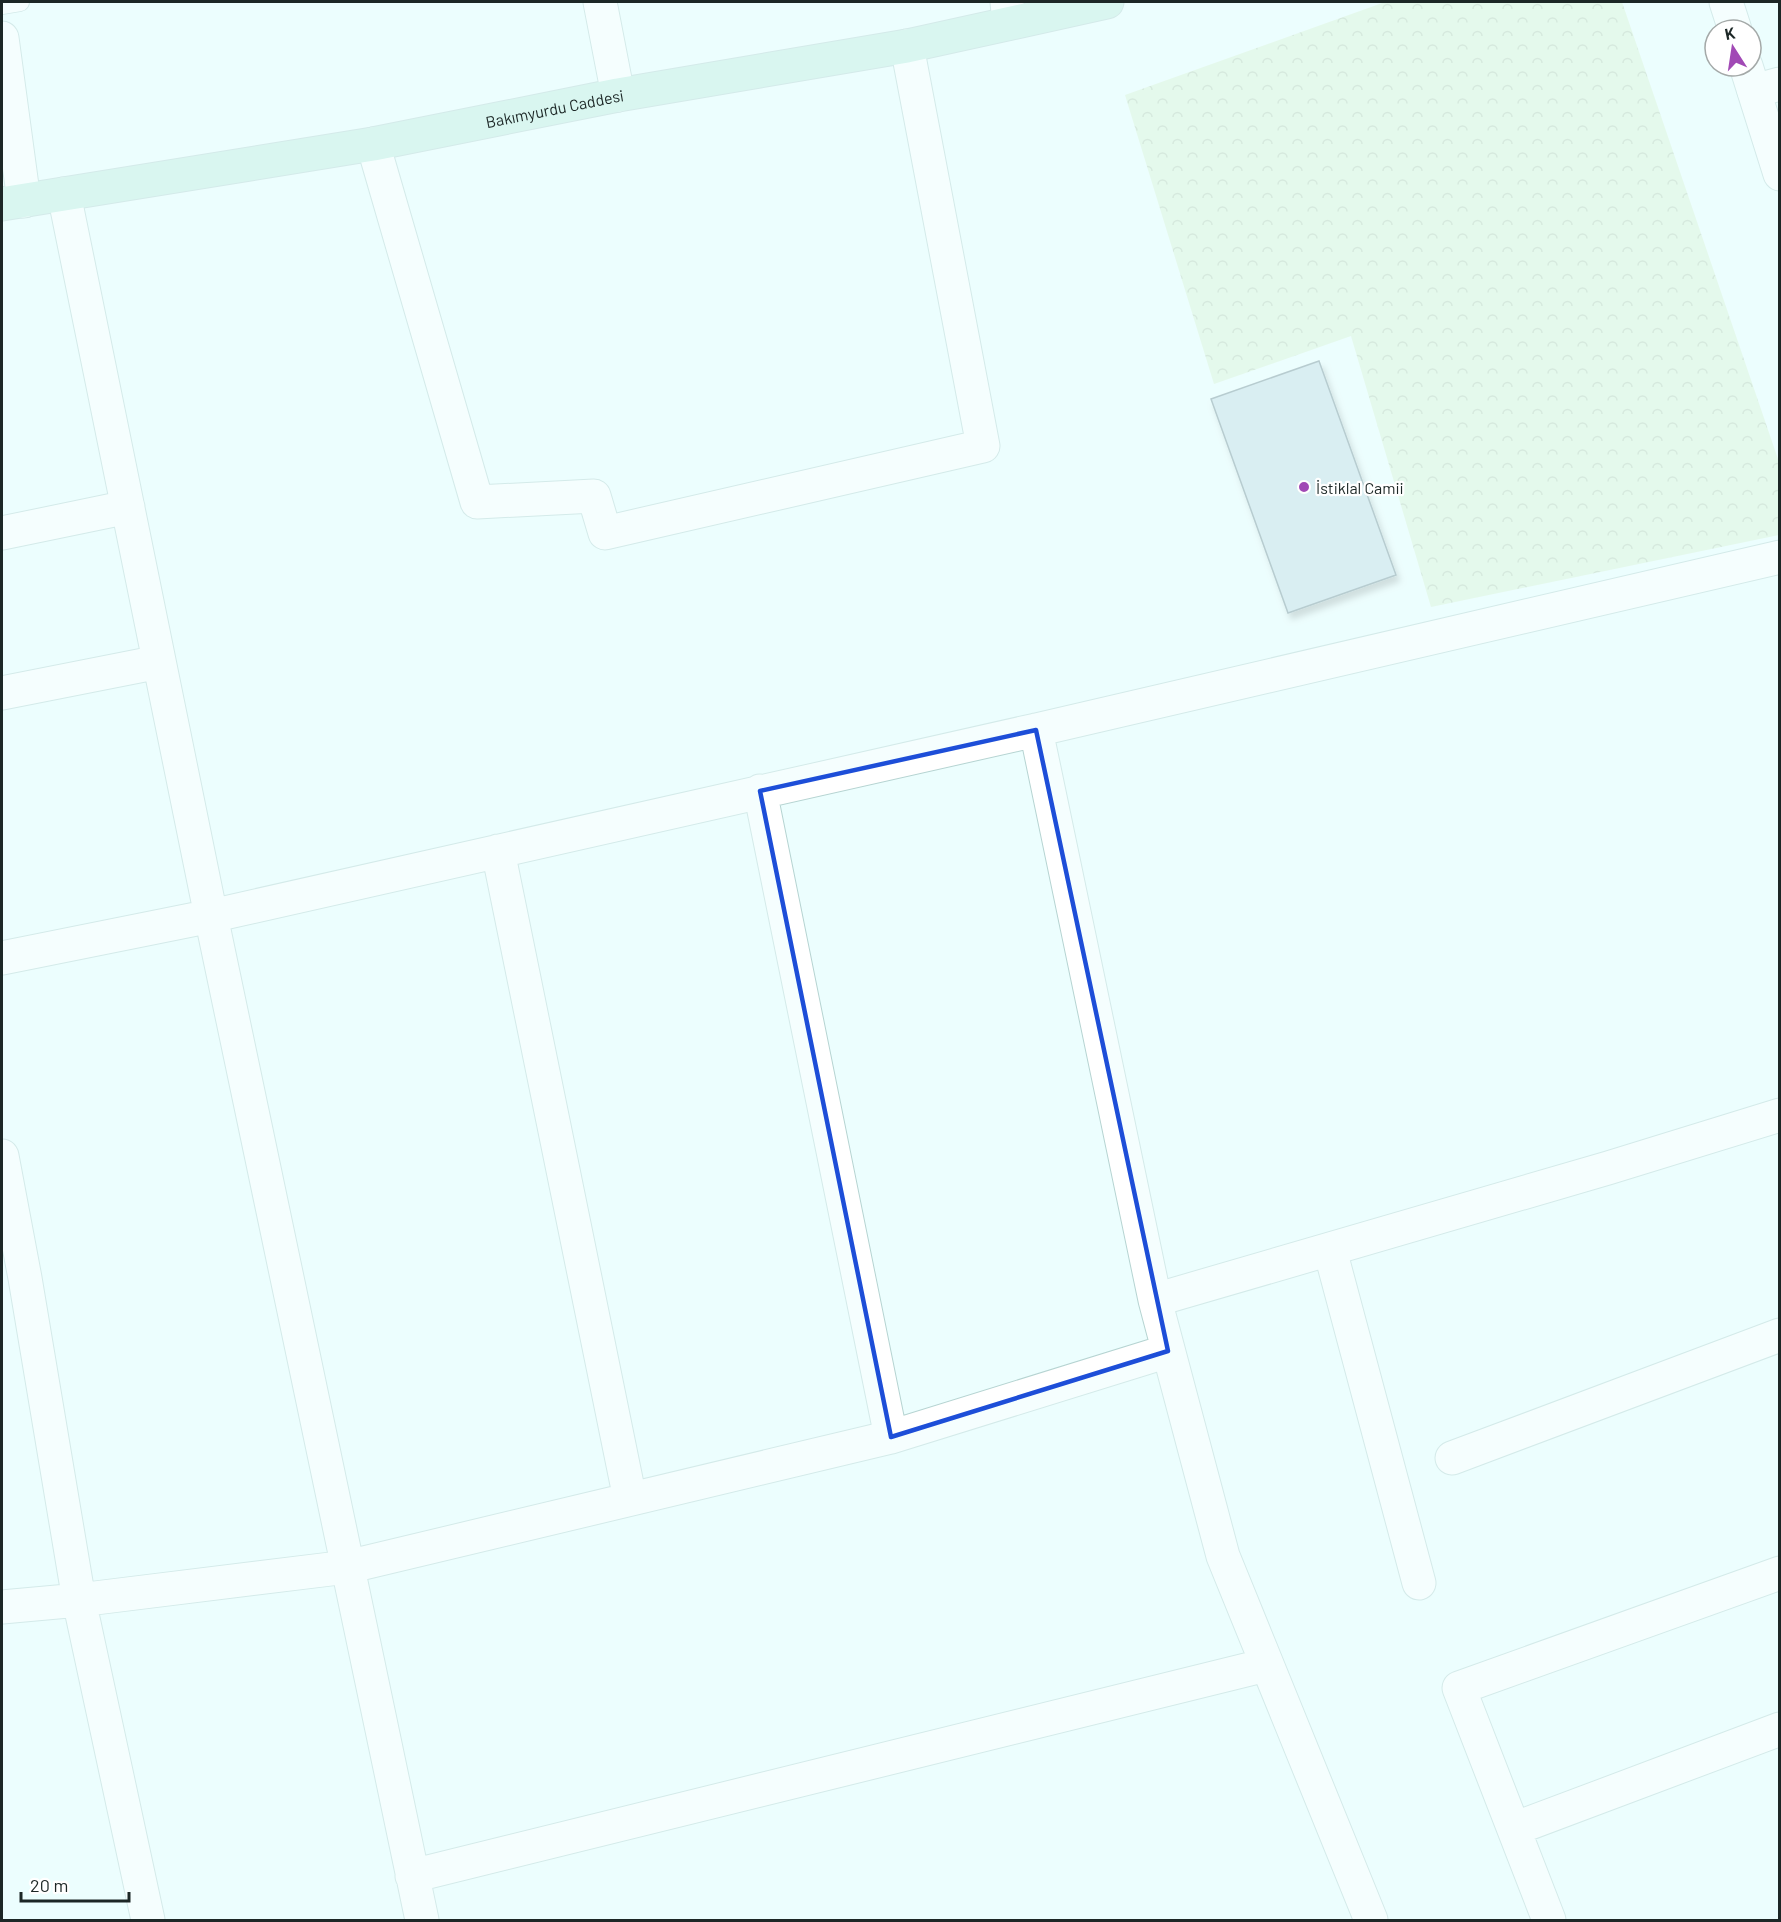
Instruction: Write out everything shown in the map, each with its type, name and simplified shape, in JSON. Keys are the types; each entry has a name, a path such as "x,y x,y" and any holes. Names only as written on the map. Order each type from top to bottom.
{"main road":[{"name":"Bakımyurdu Caddesi","path":"13,202 373,144 618,94 907,46 1008,12 1107,2"}],"street":[{"path":"600,2 618,94"},
{"path":"1726,2 1731,18"},
{"path":"2,38 13,202"},
{"path":"373,144 477,502 594,496 605,532 983,446 907,46"},
{"path":"1760,80 1779,174"},
{"path":"64,194 346,1567 422,1920"},
{"path":"2,533 128,507"},
{"path":"2,958 211,916 1036,730 1779,557"},
{"path":"2,693 159,662"},
{"path":"1036,730 1155,1300 1223,1556 1371,1920"},
{"path":"760,791 891,1437"},
{"path":"498,851 630,1499"},
{"path":"1155,1300 1608,1168 1779,1115"},
{"path":"2,1156 25,1278 79,1600 148,1920"},
{"path":"1330,1250 1419,1583"},
{"path":"1452,1458 1779,1335"},
{"path":"2,1607 79,1600 346,1567 891,1437 1168,1352"},
{"path":"1549,1920 1459,1688 1779,1573"},
{"path":"412,1876 1266,1665"},
{"path":"1514,1829 1779,1729"}],"lane":[{"path":"2,5 20,2"}],"highlighted area":[{"path":"1036,730 1168,1351 891,1437 760,791"}],"green space":[{"path":"1385,2 1622,2 1779,462 1779,535 1431,607 1351,336 1214,384 1125,95"}],"building":[{"name":"İstiklal Camii","path":"1319,361 1396,575 1288,613 1211,399"}],"place":[{"name":"İstiklal Camii","path":"1304,487"}]}
